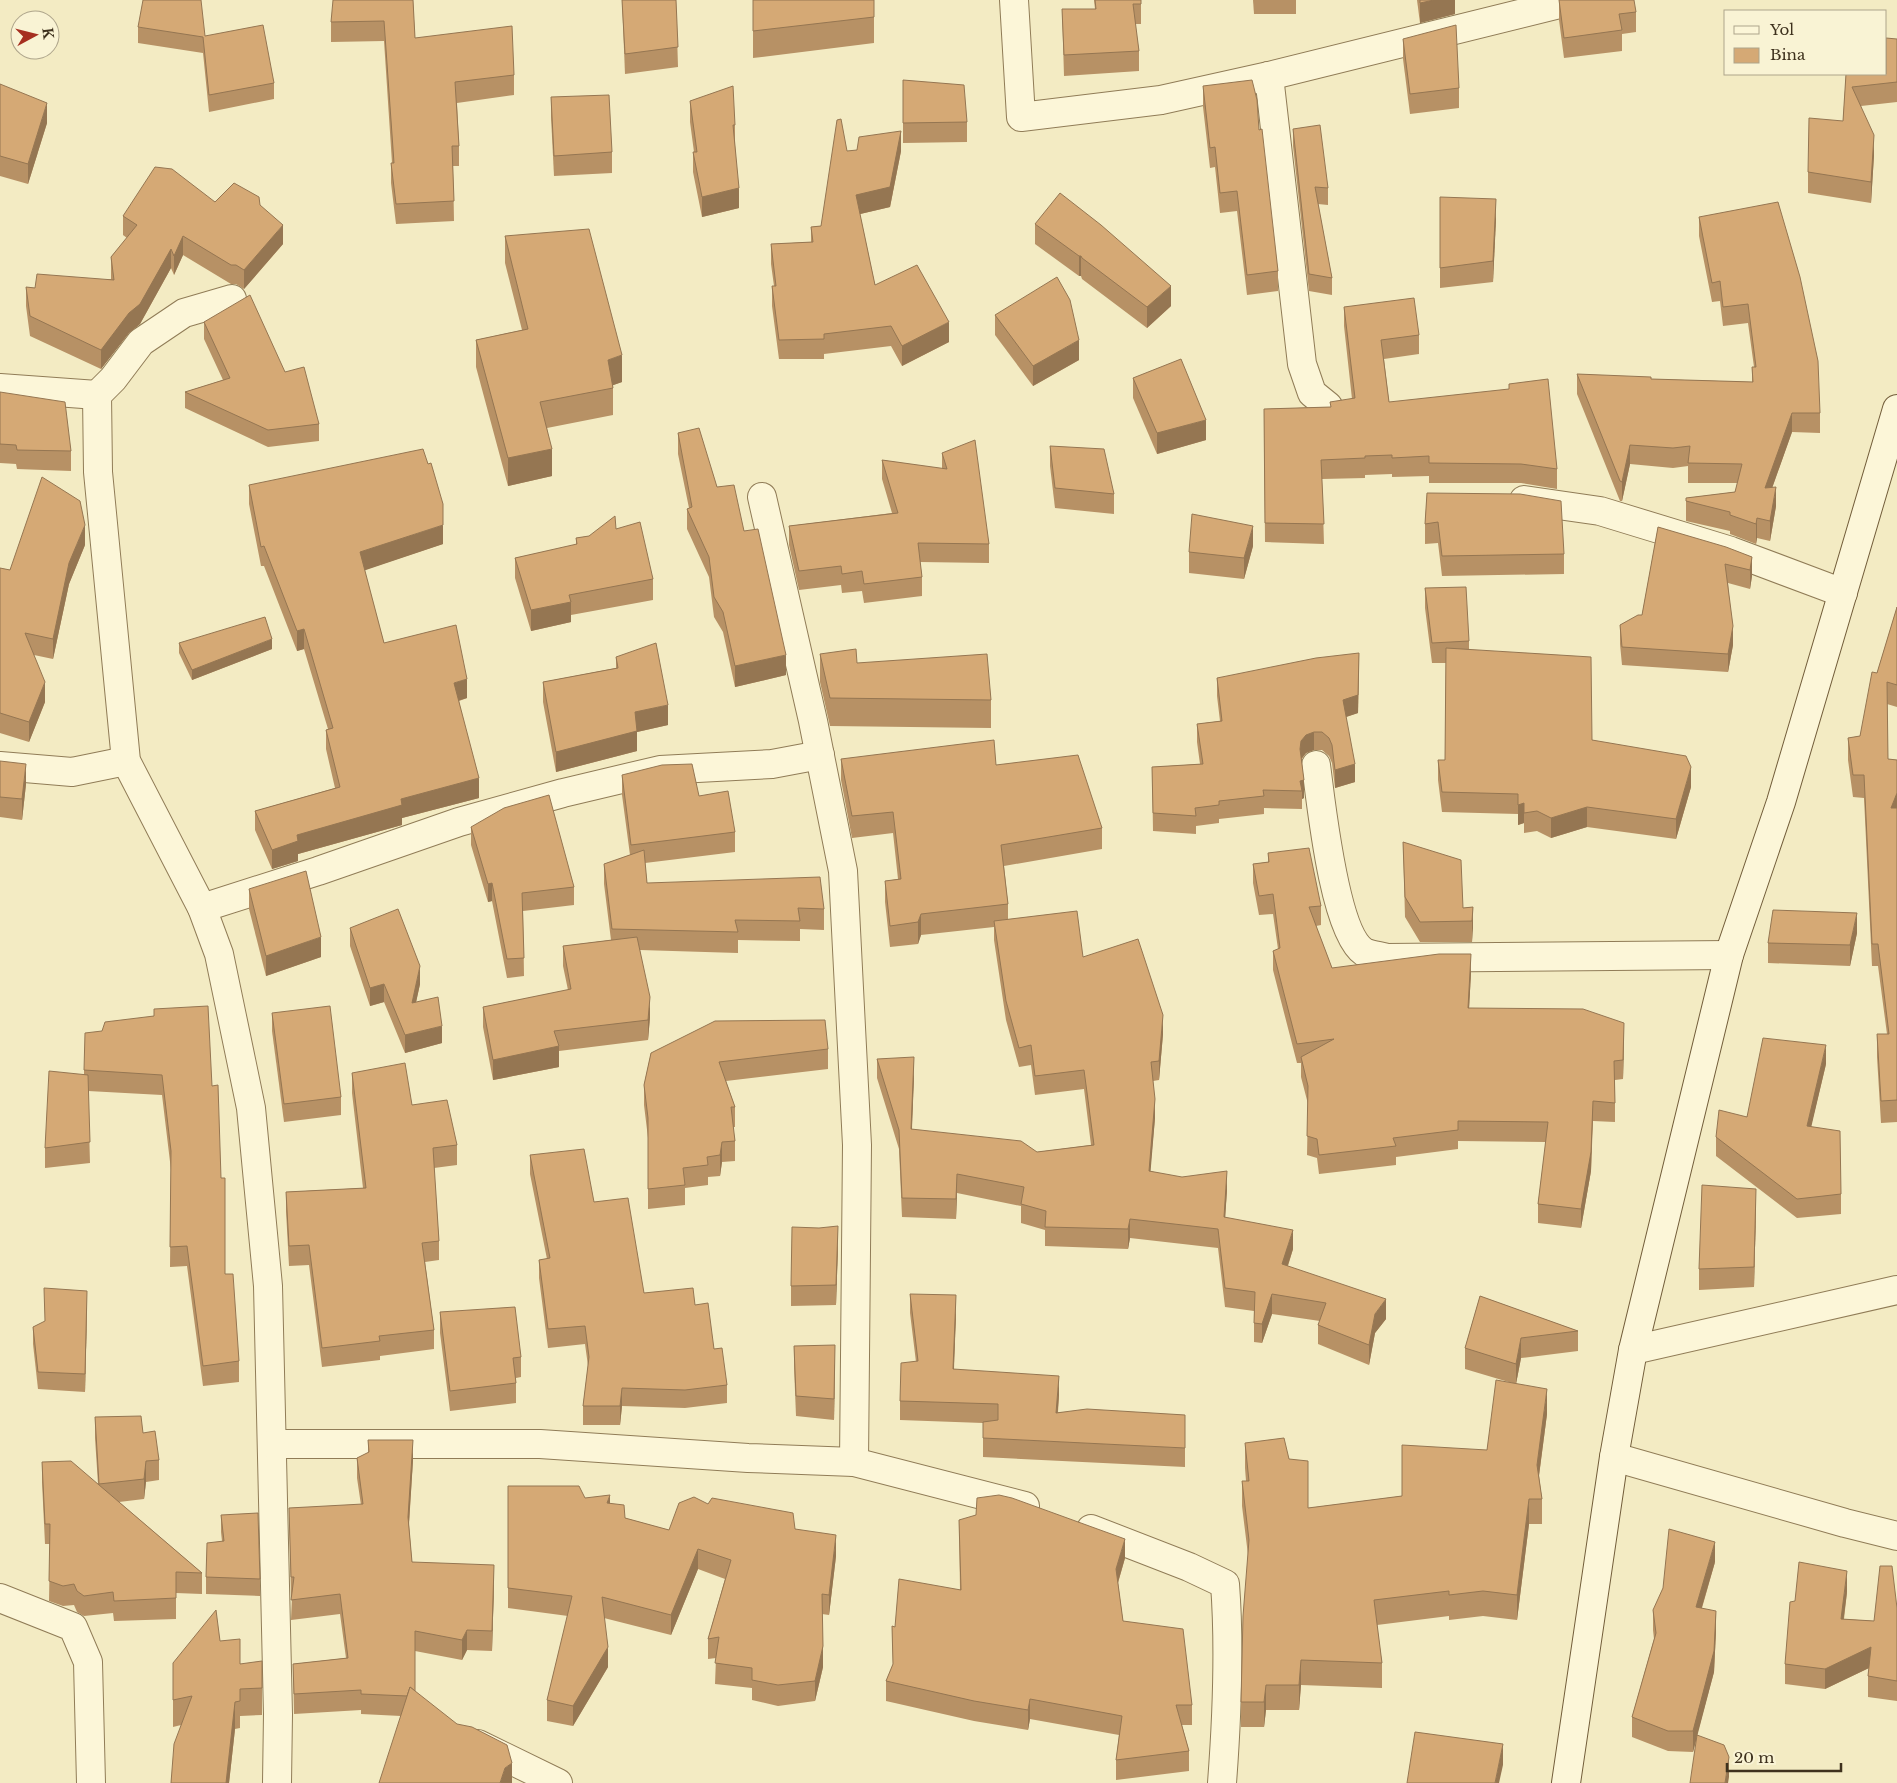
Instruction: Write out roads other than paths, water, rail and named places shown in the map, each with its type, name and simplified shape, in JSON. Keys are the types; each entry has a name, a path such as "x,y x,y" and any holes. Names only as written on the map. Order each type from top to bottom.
{"street":[{"path":"1014,0 1021,116 1161,100 1269,76 1536,5 1576,0"},
{"path":"1269,76 1302,364 1312,393 1328,406"},
{"path":"232,299 184,313 140,342 113,379 97,395 98,472 126,761 202,908 220,954 251,1108 268,1286 278,1714 277,1783"},
{"path":"0,388 97,395"},
{"path":"1566,1783 1614,1458 1634,1350 1729,955 1781,802 1897,409"},
{"path":"762,497 820,755 843,871 857,1145 854,1462"},
{"path":"1503,499 1521,499 1600,511 1731,550 1843,592"},
{"path":"202,908 318,871 459,822 563,793 660,770 772,764 820,755"},
{"path":"0,766 72,772 126,761"},
{"path":"1316,765 1333,884 1349,933 1364,952 1387,958 1729,955"},
{"path":"1634,1350 1897,1290"},
{"path":"272,1444 540,1444 748,1458 854,1462 1016,1503 1132,1544 1225,1584 1228,1641 1226,1727 1222,1783"},
{"path":"1614,1458 1897,1536"},
{"path":"0,1598 74,1627 88,1662 91,1783"},
{"path":"464,1736 558,1783"}]}
